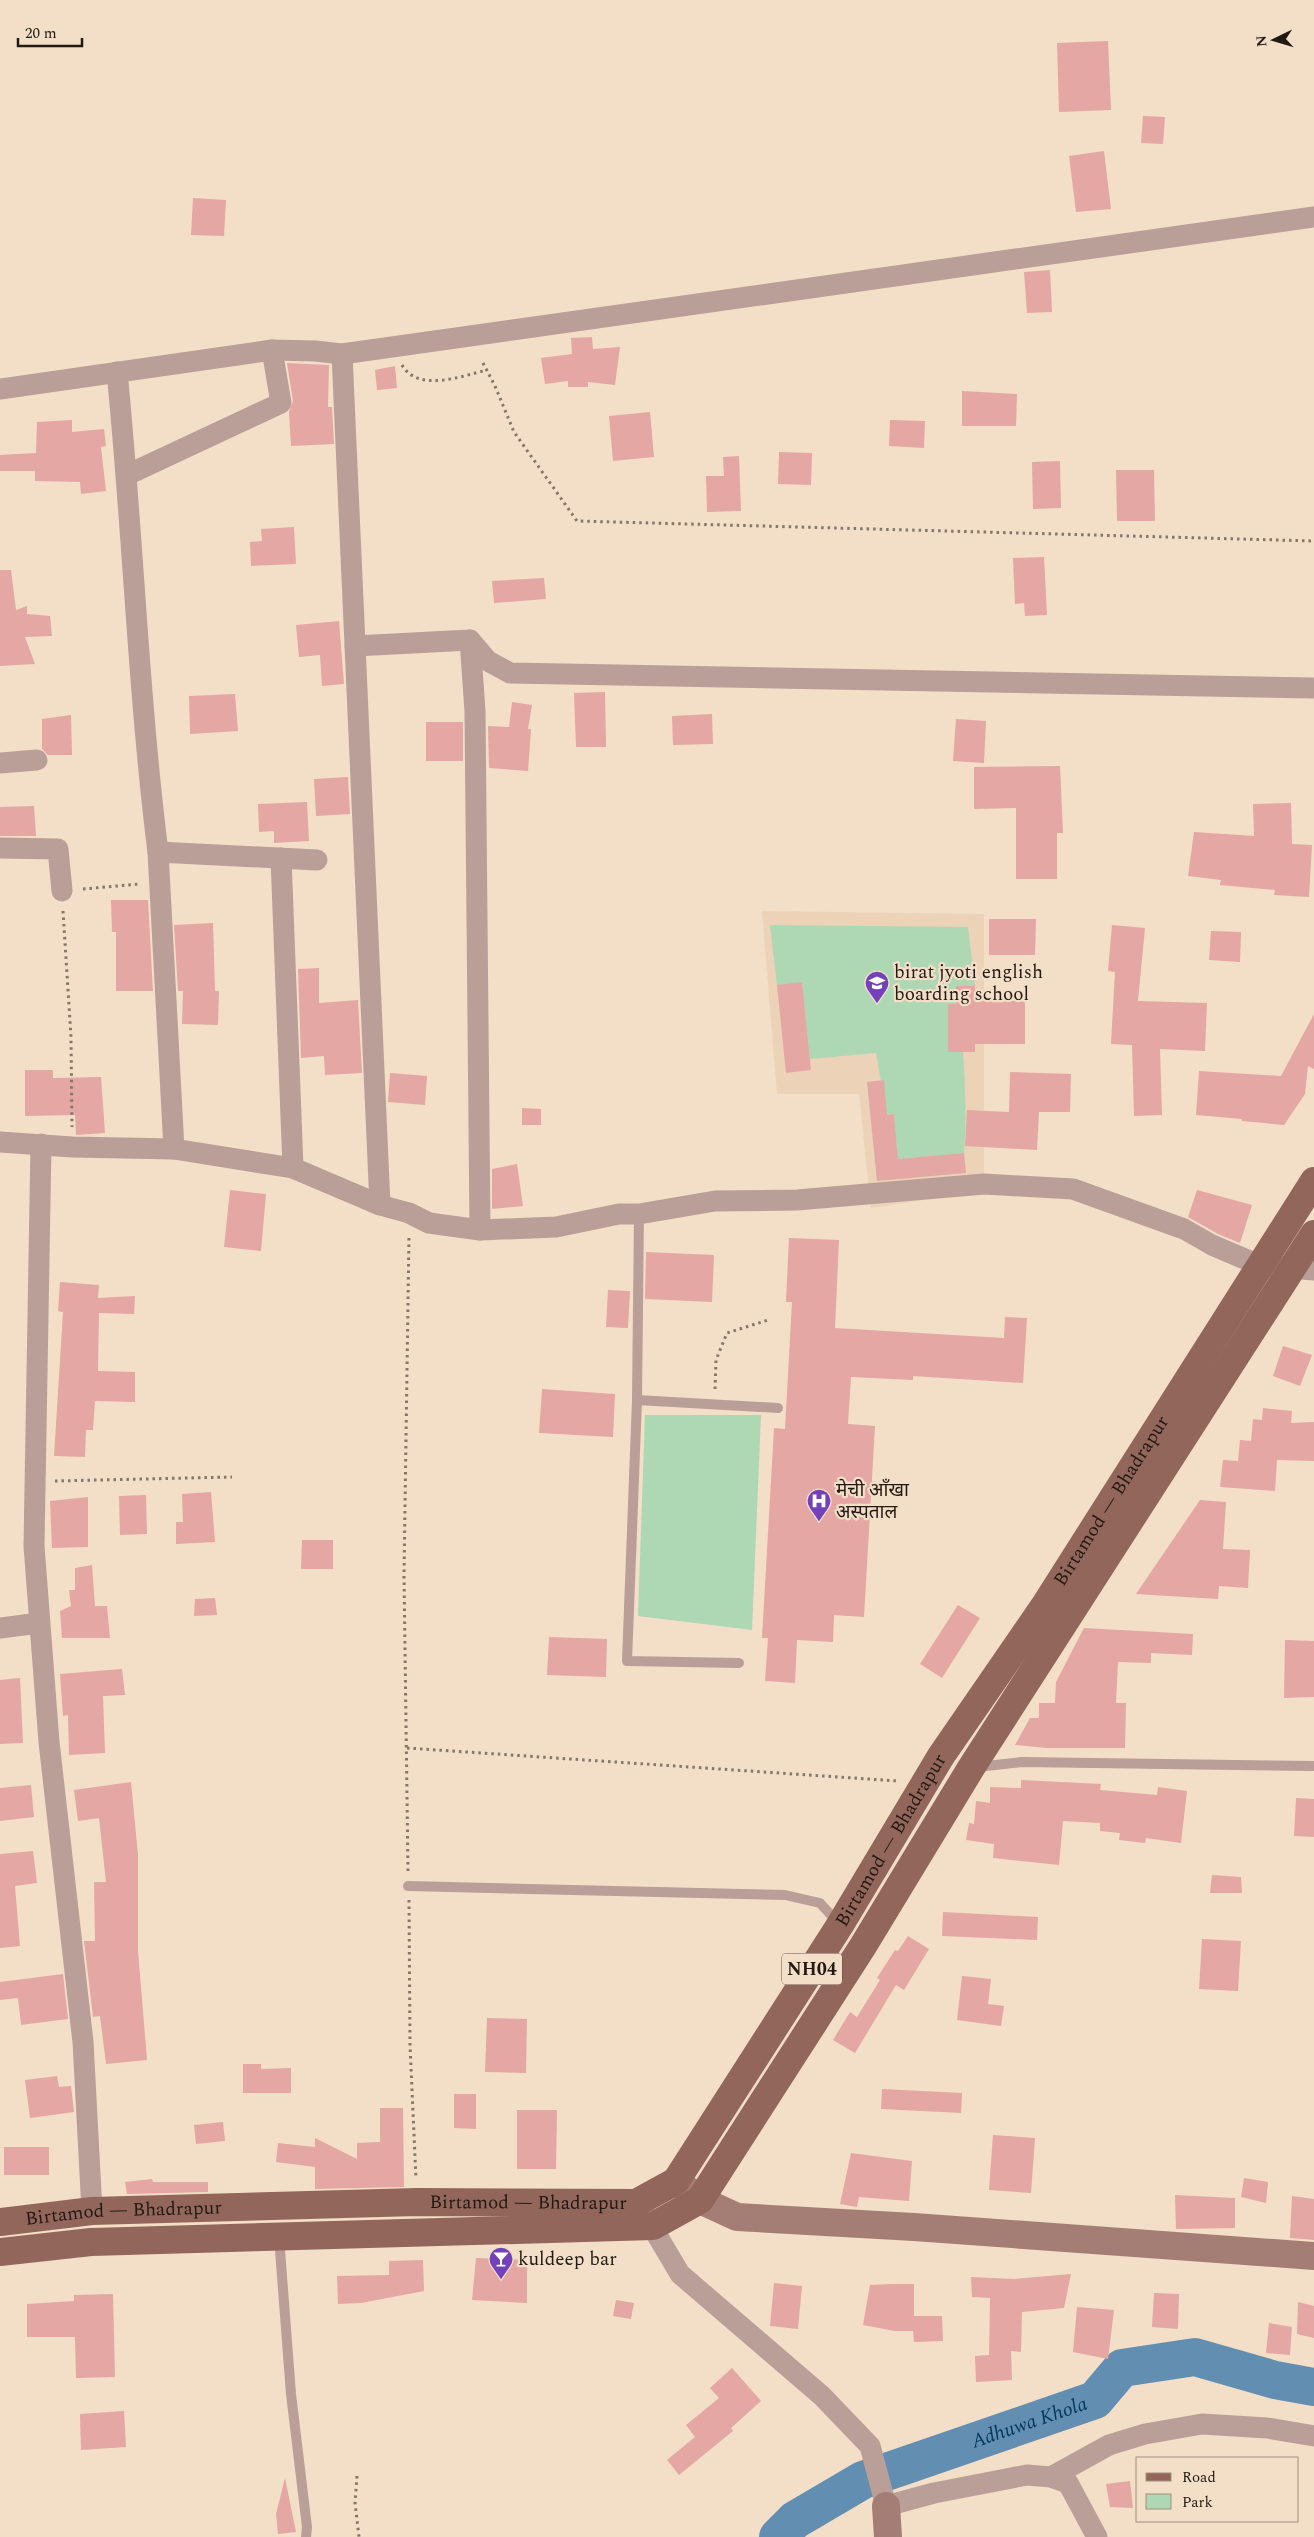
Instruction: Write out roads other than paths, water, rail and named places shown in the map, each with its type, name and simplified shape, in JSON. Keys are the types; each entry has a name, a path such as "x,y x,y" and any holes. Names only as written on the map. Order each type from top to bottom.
{"main road":[{"name":"Birtamod — Bhadrapur","path":"0,2252 67,2245 279,2236 653,2226 700,2200 863,1946 971,1768 1054,1614 1261,1266 1314,1181"},
{"name":"Birtamod — Bhadrapur","path":"0,2222 92,2212 418,2202 636,2203 676,2181 840,1925 941,1756 1054,1614 1303,1269 1314,1234"},
{"path":"63,2215 67,2245"}],"street":[{"path":"0,389 272,350 314,350 342,354 1314,218"},
{"path":"127,475 281,403 272,350"},
{"path":"342,354 380,1205"},
{"path":"117,372 127,475 151,795 161,882 174,1149"},
{"path":"356,646 470,640"},
{"path":"470,640 488,661 510,673 1314,688"},
{"path":"470,640 475,711 480,1230"},
{"path":"0,763 37,760"},
{"path":"0,848 58,849 62,891"},
{"path":"158,852 317,860"},
{"path":"281,858 293,1168"},
{"path":"0,1142 72,1148 174,1149 293,1168 380,1205 409,1213 429,1223 480,1230 556,1227 619,1214 639,1214 715,1201 797,1200 984,1184 1073,1189 1184,1229 1212,1245 1261,1266 1303,1269"},
{"path":"41,1144 34,1546 38,1623 49,1742 80,2014 92,2212"},
{"path":"0,1628 38,1623"},
{"path":"676,2181 700,2200 737,2218 914,2227 1314,2256"},
{"path":"636,2203 653,2226 680,2274 822,2396 870,2446 884,2499 888,2537"},
{"path":"1051,2477 1109,2445 1145,2434 1202,2424 1267,2428 1314,2436"},
{"path":"884,2499 934,2493 1028,2476 1051,2477 1068,2483 1096,2537"}],"lane":[{"path":"639,1214 637,1400 627,1661 739,1663"},
{"path":"637,1400 778,1408"},
{"path":"971,1768 1022,1762 1314,1766"},
{"path":"408,1886 785,1895 820,1902 840,1925"},
{"path":"279,2236 291,2394 307,2527 306,2537"}],"waterway":[{"name":"Adhuwa Khola","path":"778,2537 795,2520 863,2480 1095,2400 1122,2368 1195,2357 1275,2380 1314,2387"}],"place":[{"name":"birat jyoti english boarding school","path":"877,1004"},
{"name":"मेची आँखा अस्पताल","path":"819,1522"},
{"name":"kuldeep bar","path":"501,2280"}]}
